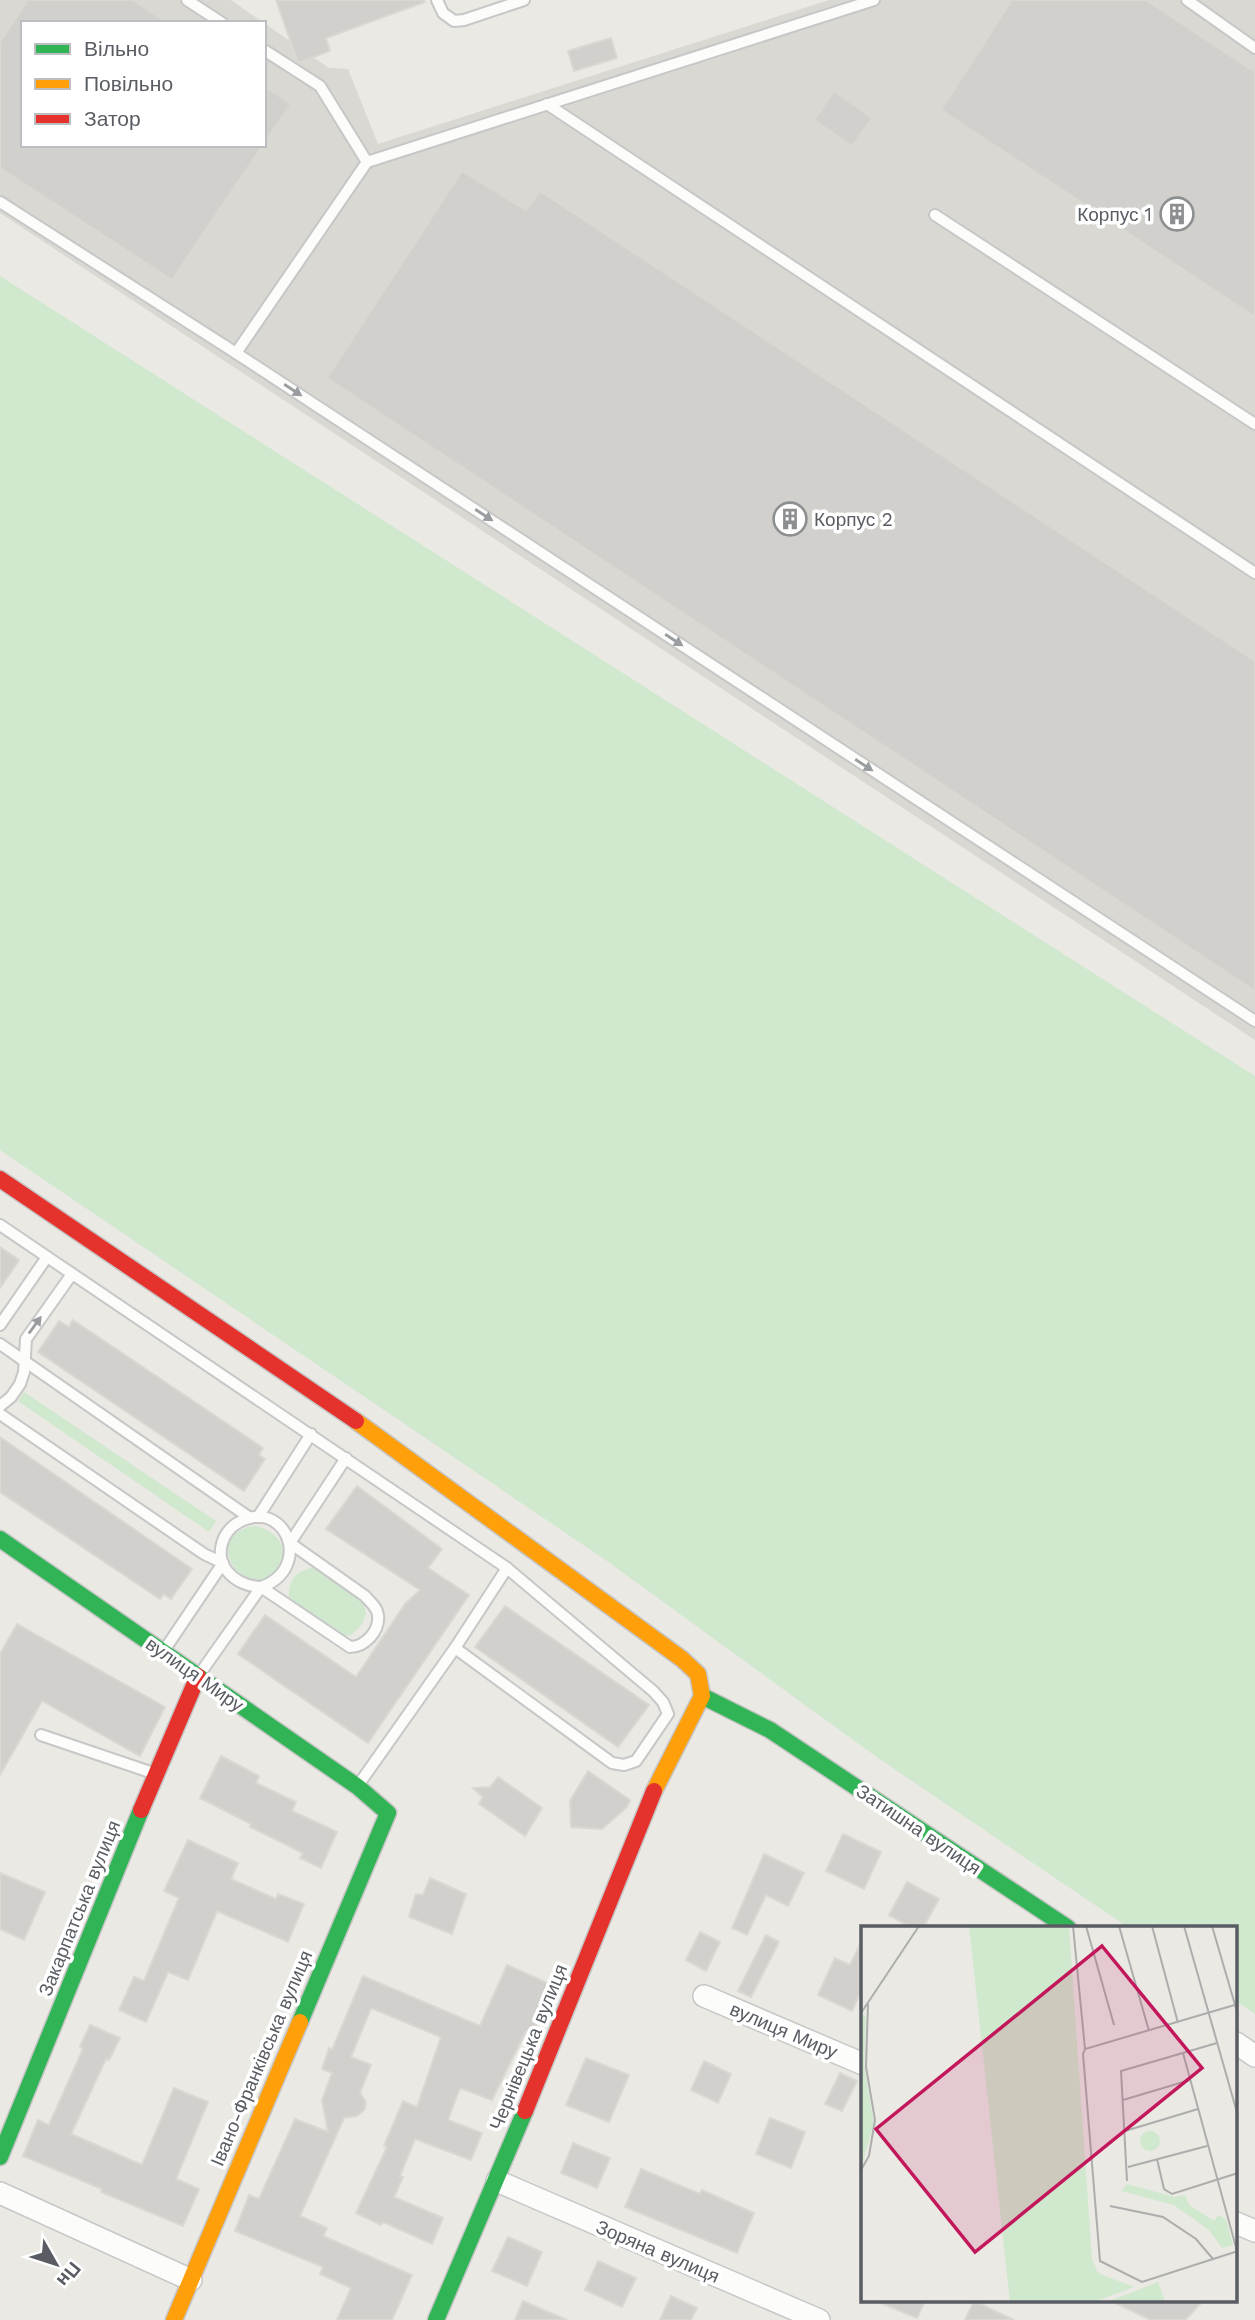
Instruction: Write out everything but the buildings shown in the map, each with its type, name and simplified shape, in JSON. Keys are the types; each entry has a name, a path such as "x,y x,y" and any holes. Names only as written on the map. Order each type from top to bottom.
{"street":[{"path":"0,1179 353,1419 682,1659 698,1674 702,1696"},
{"name":"вулиця Миру","path":"0,1539 358,1787 388,1813"},
{"name":"Закарпатська вулиця","path":"0,2157 198,1676"},
{"name":"Затишна вулиця","path":"702,1696 770,1730 1065,1926"},
{"name":"Чернівецька вулиця","path":"436,2320 497,2181 655,1788 702,1696"},
{"name":"Івано-Франківська вулиця","path":"174,2320 388,1813"},
{"name":"вулиця Миру","path":"704,1996 861,2063"},
{"path":"1238,2044 1255,2056"},
{"name":"Зоряна вулиця","path":"497,2181 819,2320"},
{"path":"0,2193 191,2280"},
{"path":"1238,2224 1255,2231"}],"lane":[{"path":"187,0 219,21"},
{"path":"437,0 443,13 454,21 524,0"},
{"path":"236,353 367,162 874,0"},
{"path":"1186,0 1255,48"},
{"path":"266,51 320,86 367,162"},
{"path":"547,104 1255,573"},
{"path":"0,202 236,353 1255,1021"},
{"path":"935,215 1255,424"},
{"path":"0,1225 507,1568 653,1691 663,1702 668,1714 636,1761 624,1766 612,1763 455,1648"},
{"path":"0,1325 47,1257"},
{"path":"0,1406 20,1384 24,1372 26,1339 72,1274"},
{"path":"0,1344 254,1517 278,1525 290,1543 289,1565 273,1583 261,1587 249,1586 238,1582 229,1574 223,1563 223,1539 237,1522 254,1517 311,1434"},
{"path":"0,1414 204,1554 223,1563"},
{"path":"290,1543 346,1458"},
{"path":"261,1587 350,1647 359,1647 369,1640 379,1617 375,1606 290,1543"},
{"path":"163,1651 223,1563"},
{"path":"358,1787 507,1568"},
{"path":"198,1676 261,1587"},
{"path":"41,1735 156,1774"}],"shaded area":[{"path":"0,0 231,0 261,21 21,21 21,147 266,147 266,24 329,68 348,69 378,144 829,0 1255,0 1255,1040 0,213"}],"green space":[{"path":"0,276 1255,1076 1255,2014 1238,2002 1238,1926 1126,1926 878,1758 607,1561 0,1150"},
{"path":"24,1392 216,1521 209,1532 18,1401"},
{"path":"253,1526 269,1531 283,1549 281,1564 263,1580 251,1580 241,1574 232,1565 228,1553 229,1542 237,1532"},
{"path":"315,1567 363,1601 366,1614 361,1626 351,1635 341,1636 289,1601 289,1588 297,1574"}],"traffic: fast":[{"path":"0,1539 358,1787 388,1813 300,2022"},
{"path":"702,1696 770,1730 1065,1926"},
{"path":"0,2157 141,1810"},
{"path":"436,2320 525,2111"}],"traffic: slow":[{"path":"356,1421 682,1659 698,1674 702,1696 654,1791"},
{"path":"174,2320 300,2022"}],"traffic: jam":[{"path":"0,1179 356,1421"},
{"path":"141,1810 198,1676"},
{"path":"525,2111 654,1791"}],"place":[{"name":"Корпус 1","path":"1177,214"},
{"name":"Корпус 2","path":"790,519"}]}
